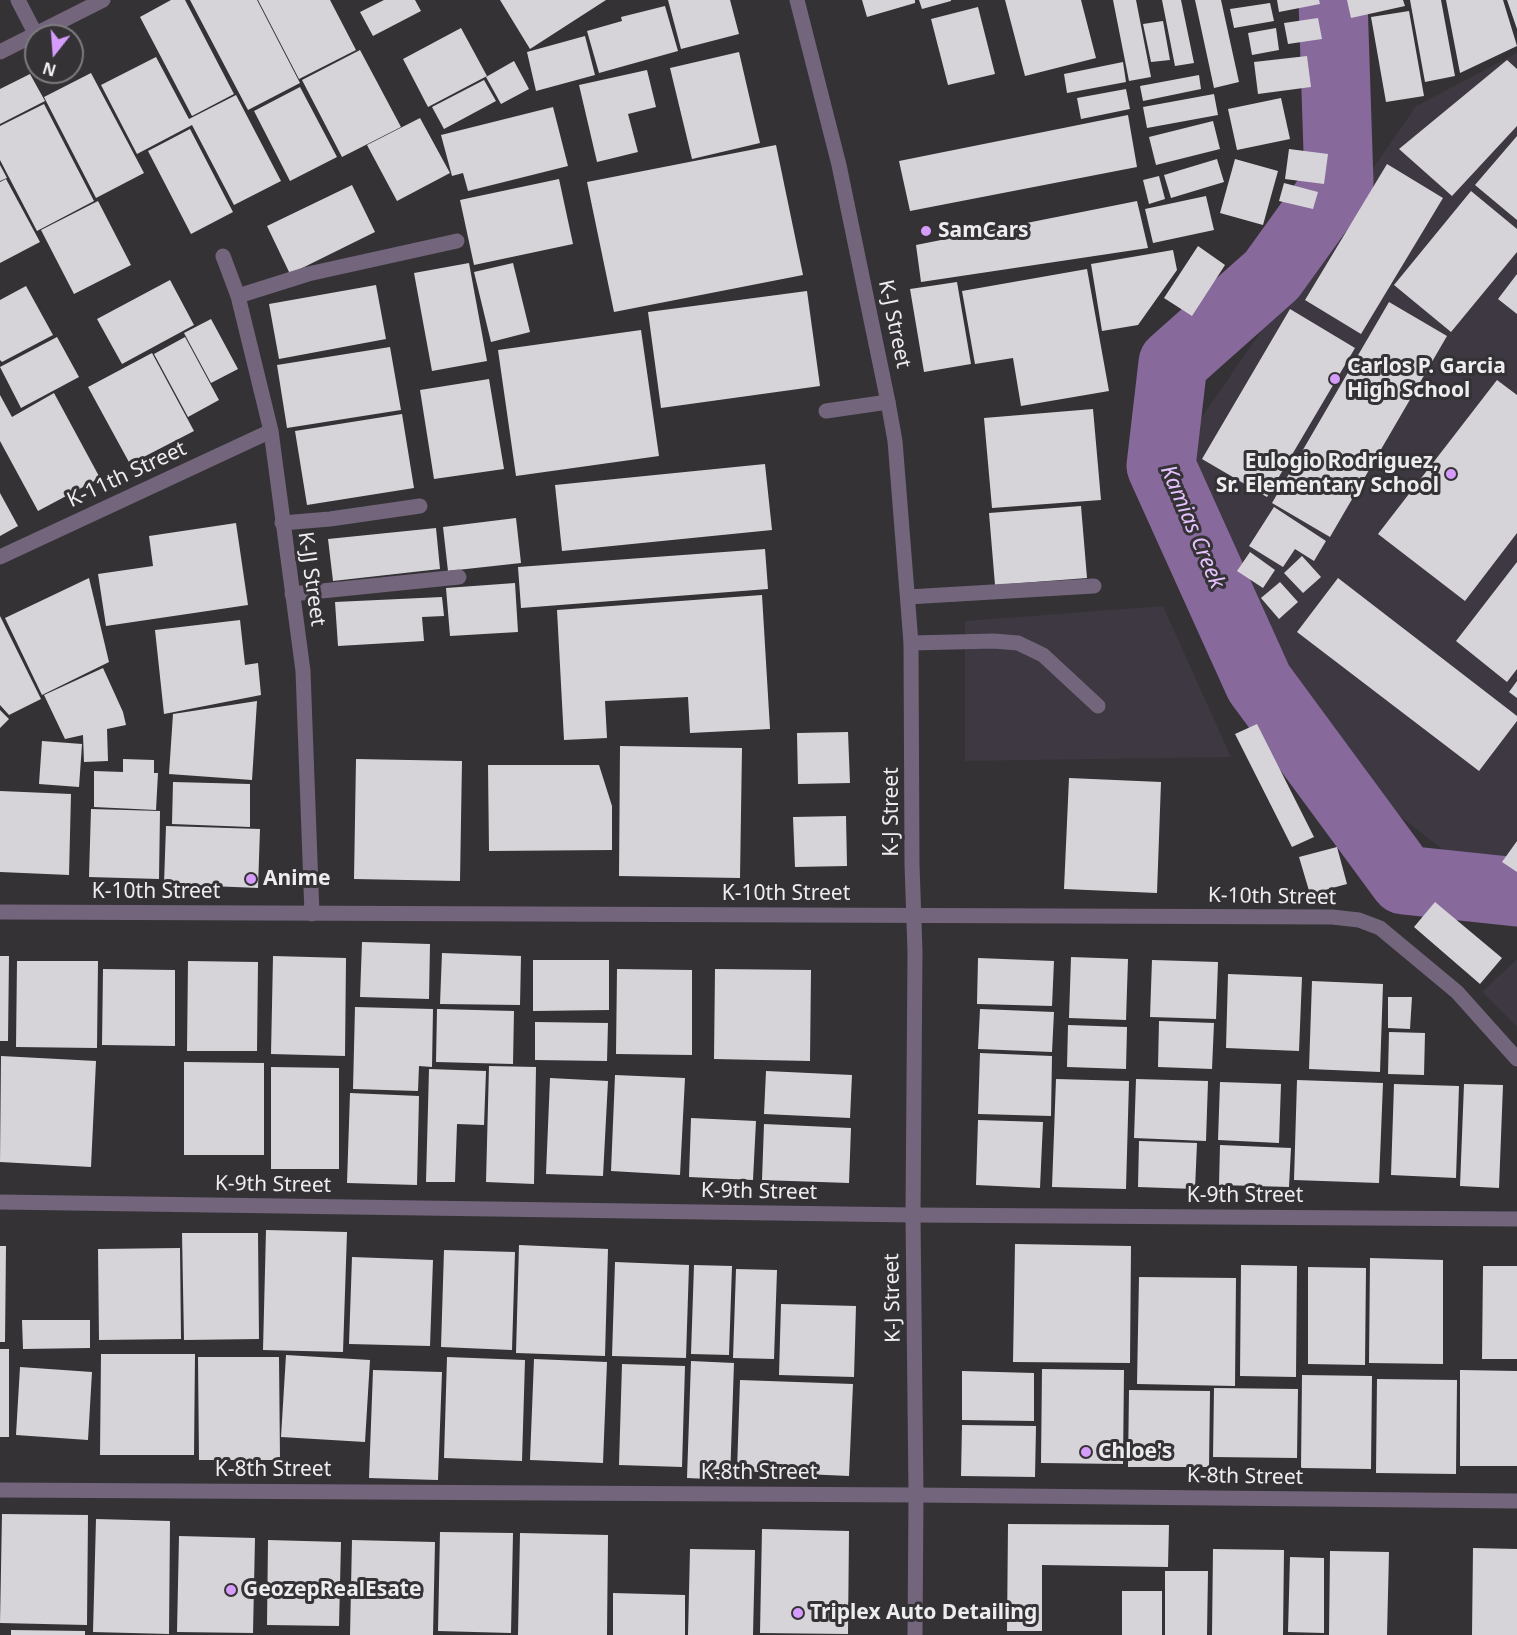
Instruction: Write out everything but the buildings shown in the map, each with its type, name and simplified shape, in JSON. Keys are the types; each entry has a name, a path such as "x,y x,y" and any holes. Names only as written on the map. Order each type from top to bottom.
{"street":[{"path":"18,0 30,24"},
{"path":"54,24 103,0"},
{"name":"K-J Street","path":"797,0 839,165 888,402 895,441 908,597 911,643 914,915 915,1635"},
{"path":"0,52 24,39"},
{"path":"238,296 308,274 457,241"},
{"name":"K-JJ Street","path":"223,256 238,296 271,431 303,671 312,914"},
{"path":"826,411 888,402"},
{"name":"K-11th Street","path":"0,557 271,431"},
{"path":"282,523 330,519 420,506"},
{"path":"292,594 459,577"},
{"path":"908,597 1094,586"},
{"path":"911,643 994,641 1018,643 1043,655 1098,706"},
{"name":"K-10th Street","path":"0,912 1332,917 1359,920 1380,928 1457,992 1517,1059"},
{"name":"K-9th Street","path":"0,1202 913,1215 1517,1219"},
{"name":"K-8th Street","path":"0,1490 1517,1501"}],"shaded area":[{"path":"1517,53 1517,880 1477,876 1353,780 1173,459 1416,106"},
{"path":"1163,606 1231,757 965,761 965,621"},
{"path":"1517,959 1517,1027 1482,992"}],"waterway":[{"name":"Kamias Creek","path":"1333,0 1339,182 1272,275 1173,363 1161,466 1259,683 1404,880 1517,892"}],"place":[{"name":"SamCars","path":"926,231"},
{"name":"Carlos P. Garcia High School","path":"1335,379"},
{"name":"Eulogio Rodriguez, Sr. Elementary School","path":"1451,474"},
{"name":"Anime","path":"251,879"},
{"name":"Chloe's","path":"1086,1452"},
{"name":"GeozepRealEsate","path":"231,1590"},
{"name":"Triplex Auto Detailing","path":"798,1613"}]}
